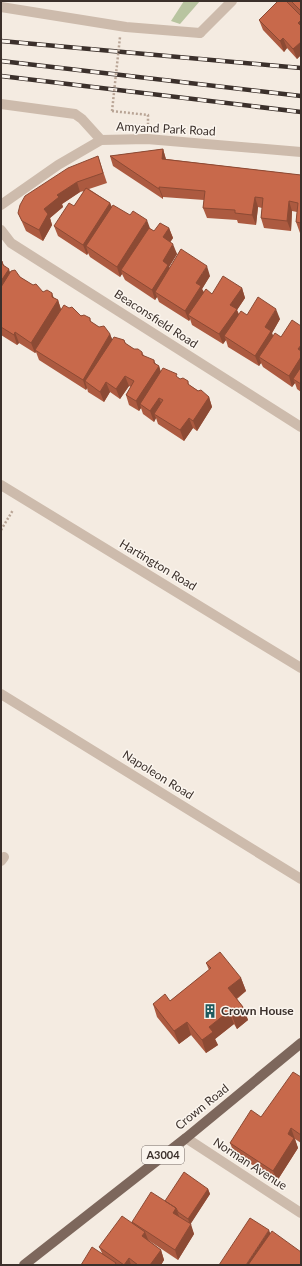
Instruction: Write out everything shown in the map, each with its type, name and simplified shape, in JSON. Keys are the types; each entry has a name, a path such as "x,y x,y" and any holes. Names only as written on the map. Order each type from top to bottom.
{"main road":[{"name":"Crown Road","path":"24,1265 186,1138 301,1043"}],"street":[{"path":"1,7 126,27 200,33 232,1"},
{"path":"1,104 75,114 82,119 101,140"},
{"name":"Amyand Park Road","path":"1,205 58,164 101,140 124,138 301,152"},
{"name":"Beaconsfield Road","path":"1,230 11,243 301,427"},
{"name":"Hartington Road","path":"1,485 301,668"},
{"name":"Napoleon Road","path":"1,694 301,879"},
{"name":"Norman Avenue","path":"186,1138 301,1213"}],"path":[{"path":"120,36 112,111 148,115"},
{"path":"1,530 21,497"}],"green space":[{"path":"184,1 200,1 180,24 171,21"}],"building":[{"path":"278,1 286,1 301,16 301,20 298,23 301,26 301,42 293,49 283,38 280,41 259,20"},
{"path":"291,1 301,1 301,11"},
{"path":"163,149 162,159 301,175 301,223 296,222 298,203 289,201 287,221 261,218 263,198 255,197 252,215 235,213 235,210 203,208 205,191 159,187 159,189 110,156"},
{"path":"98,156 103,173 77,182 57,195 59,197 44,209 48,214 39,230 22,221 18,213 25,196 68,168"},
{"path":"86,188 110,203 83,245 54,226 69,203 74,206"},
{"path":"113,205 130,215 133,211 147,220 117,267 86,246"},
{"path":"160,223 169,228 163,237 173,244 163,261 168,265 152,290 121,270 149,228 154,231"},
{"path":"181,249 207,266 196,283 201,286 185,311 155,292"},
{"path":"1,260 3,265 9,269 1,281"},
{"path":"15,270 20,277 33,285 36,284 43,292 47,290 52,293 52,297 58,300 31,343 15,332 14,335 1,327 1,287 11,271"},
{"path":"223,276 242,288 230,305 237,309 219,334 188,315 206,289 212,294"},
{"path":"258,297 276,309 265,327 271,331 255,356 224,336 241,311 247,315"},
{"path":"64,305 69,308 72,307 81,316 84,315 90,318 90,321 99,327 104,326 110,334 83,380 35,350"},
{"path":"292,320 301,326 301,345 298,349 301,351 301,357 289,376 259,357 275,333 281,337"},
{"path":"114,337 124,340 125,343 134,349 138,349 142,352 142,355 154,360 154,363 159,366 136,401 126,395 134,381 125,376 116,389 106,382 100,392 85,381"},
{"path":"301,367 301,384 293,379"},
{"path":"163,368 177,374 176,376 180,379 183,378 188,381 188,384 198,391 201,390 209,397 193,421 189,418 180,430 154,414 163,400 159,398 150,411 140,404"},
{"name":"Crown House","path":"220,952 241,978 228,988 243,1007 232,1016 229,1011 209,1027 213,1032 202,1040 187,1022 174,1031 153,1004 165,994 170,1001 211,968 206,963"},
{"path":"293,1072 301,1077 301,1135 291,1128 288,1134 294,1138 273,1171 230,1143 251,1110 261,1117"},
{"path":"184,1172 208,1189 188,1219 178,1212 176,1208 165,1201"},
{"path":"151,1192 176,1208 173,1213 191,1224 175,1250 132,1222"},
{"path":"122,1216 145,1232 142,1236 161,1250 150,1265 138,1265 129,1258 124,1265 99,1247"},
{"path":"250,1218 269,1230 246,1265 219,1265"},
{"path":"272,1231 301,1252 301,1265 248,1265"},
{"path":"92,1247 116,1263 115,1265 81,1265"}],"railway":[{"path":"1,41 301,68"},
{"path":"1,61 301,96"},
{"path":"1,76 301,112"}],"place":[{"name":"Crown House","path":"210,1011"}]}
